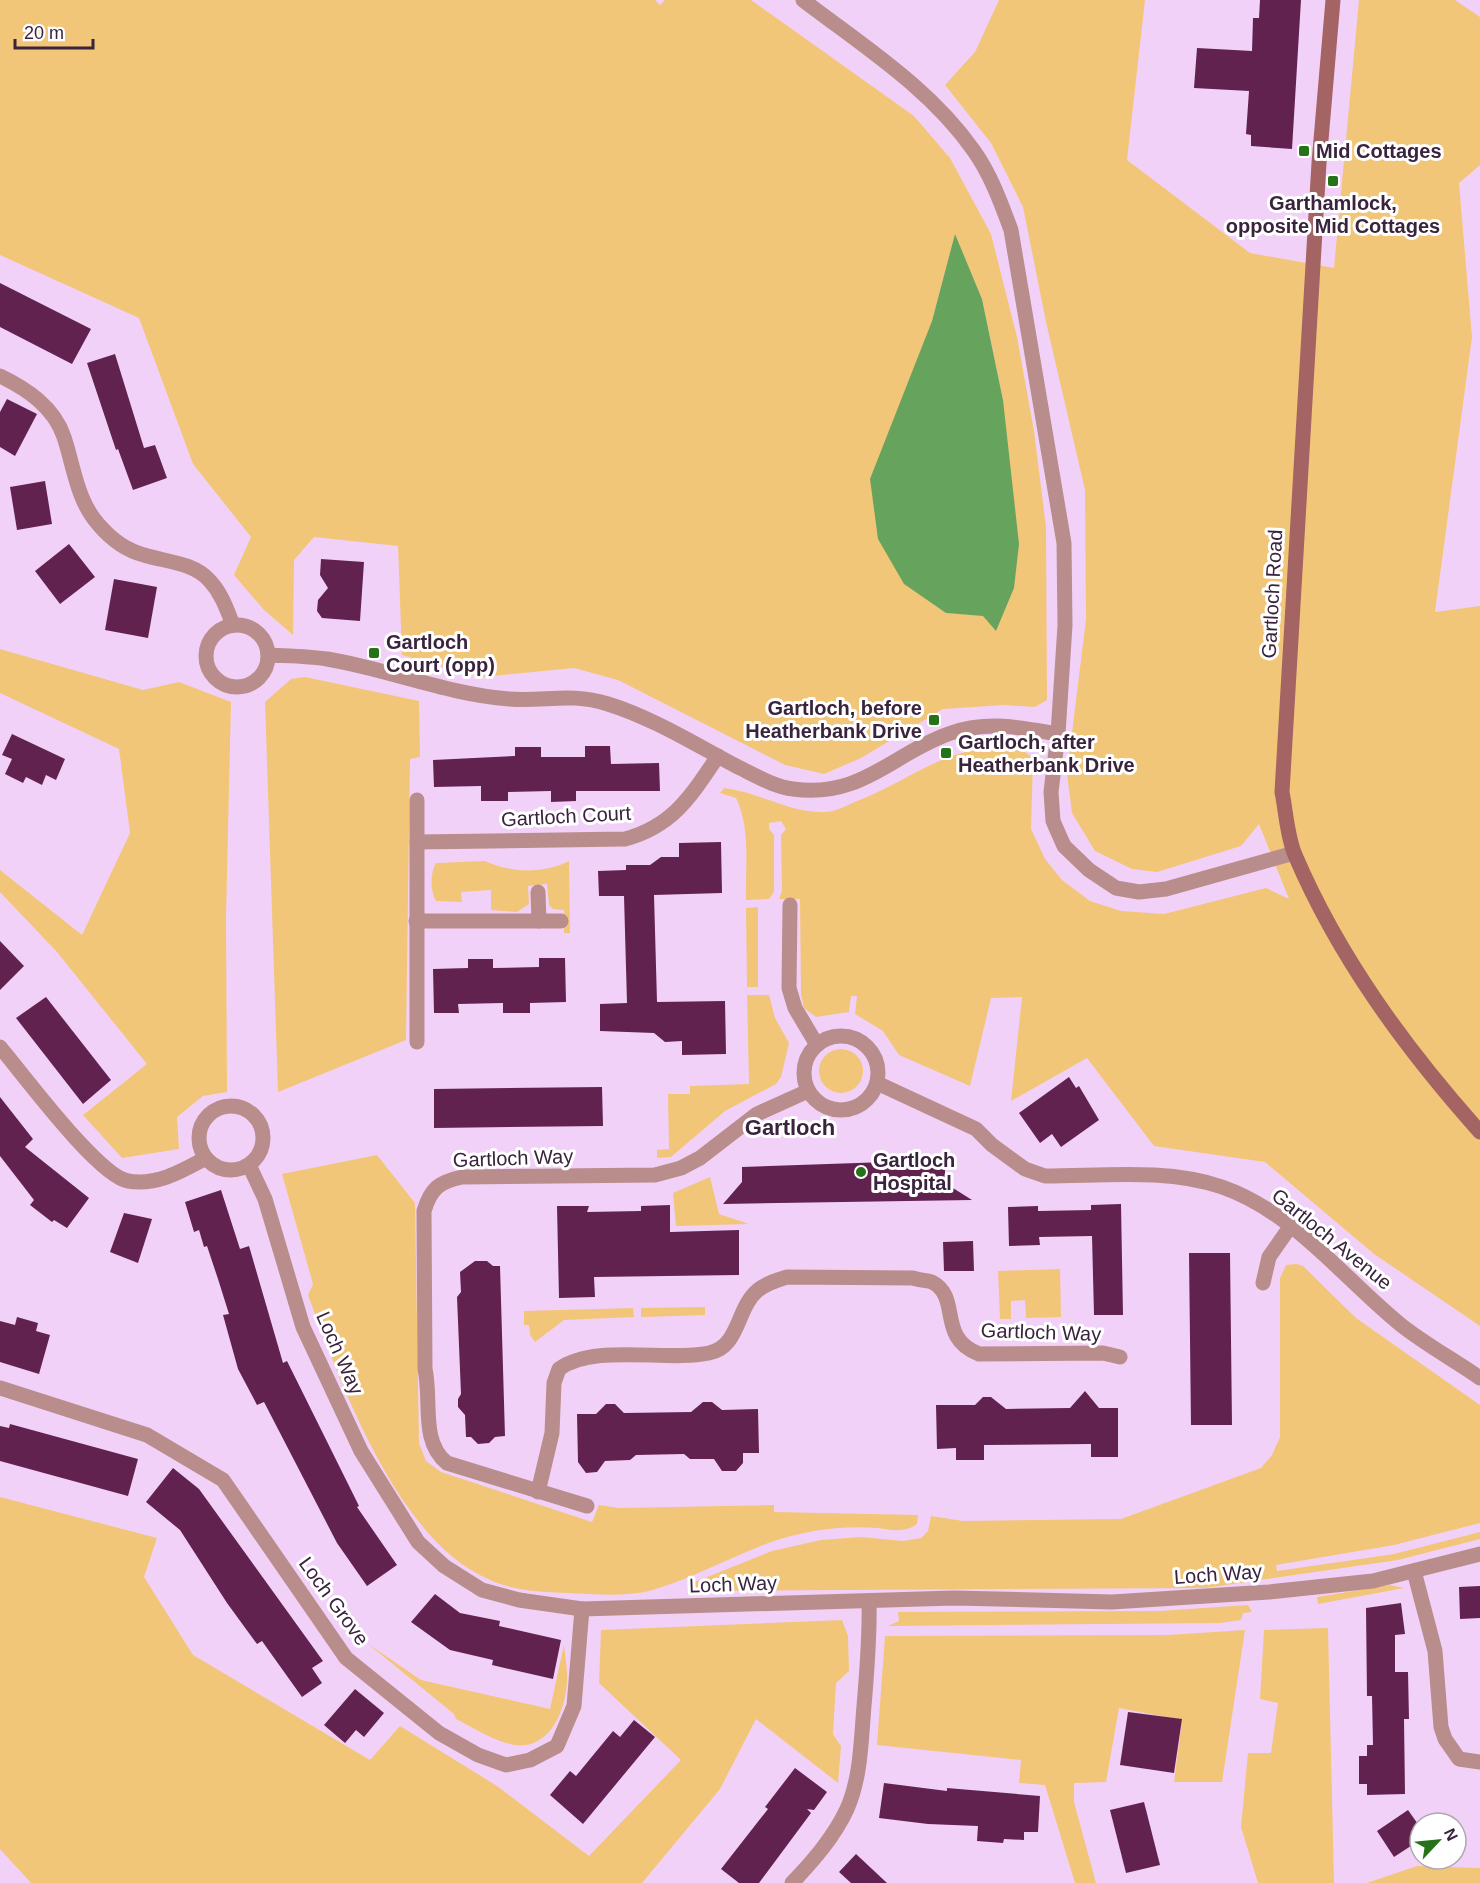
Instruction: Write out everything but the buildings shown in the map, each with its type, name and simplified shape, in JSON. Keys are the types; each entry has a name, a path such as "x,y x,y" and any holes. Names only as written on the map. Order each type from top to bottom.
{"main road":[{"name":"Gartloch Road","path":"1333,0 1319,163 1282,792 1294,853 1348,960 1434,1080 1480,1132"}],"street":[{"path":"803,0 914,84 951,122 975,152 990,180 1011,230 1064,543 1065,625 1058,734 1051,792 1053,820 1064,846 1089,870 1116,888 1139,892 1166,889 1294,853"},
{"path":"0,376 37,397 52,415 63,436 82,499 97,524 117,543 143,555 181,563 209,579 222,597 233,625"},
{"path":"233,625 246,626 257,632 265,642 268,655 261,676 241,687 229,686 219,681 211,672 207,661 207,648 217,633 233,625"},
{"path":"268,655 327,659 431,686 510,699 571,695 607,703 640,716 761,778 790,789 836,790 871,776 917,747 953,732 995,724 1058,734"},
{"name":"Gartloch Court","path":"417,842 625,839 641,834 681,810 718,756"},
{"path":"417,800 417,1042"},
{"path":"538,892 539,921"},
{"path":"790,905 789,988 795,1008 817,1045"},
{"path":"416,921 561,921"},
{"path":"838,1037 850,1037 860,1042 875,1060 877,1083 863,1104 851,1109 826,1108 808,1091 804,1079 804,1066 817,1045 838,1037"},
{"path":"0,1047 95,1159 126,1181 148,1182 170,1177 206,1158"},
{"name":"Gartloch Avenue","path":"877,1083 968,1124 1025,1169 1045,1176 1179,1176 1221,1187 1262,1205 1341,1268 1401,1325 1480,1378"},
{"name":"Gartloch Way","path":"587,1506 447,1463 438,1456 432,1446 429,1428 429,1388 425,1369 424,1211 429,1194 435,1186 462,1177 655,1175 681,1168 700,1158 757,1114 808,1091"},
{"path":"232,1105 251,1112 262,1129 261,1149 249,1165 231,1170 213,1165 206,1158 198,1139 204,1119 221,1107 232,1105"},
{"name":"Loch Way","path":"249,1165 265,1199 303,1327 361,1451 418,1542 444,1566 482,1590 519,1600 582,1609 954,1598 1112,1602 1276,1592 1373,1581 1480,1554"},
{"path":"1263,1283 1269,1257 1290,1227"},
{"name":"Gartloch Way","path":"538,1492 552,1433 554,1383 559,1369 582,1358 691,1354 722,1349 732,1338 744,1308 756,1292 771,1282 787,1277 913,1278 931,1282 941,1290 947,1301 954,1336 966,1349 979,1354 1103,1353 1120,1357"},
{"name":"Loch Grove","path":"0,1388 147,1435 223,1480 346,1658 439,1733 478,1755 506,1765 530,1760 557,1746 574,1706 582,1609"},
{"path":"1413,1571 1435,1651 1445,1739 1459,1759 1480,1762"},
{"path":"797,1881 833,1834 847,1809 855,1784 860,1757 870,1632 869,1601"}],"shaded area":[{"path":"0,0 655,0 660,5 665,0 751,0 914,116 950,158 991,234 1017,337 1034,431 1046,527 1047,700 1035,707 1004,705 943,709 861,758 824,774 785,765 618,680 574,668 481,677 402,655 398,546 314,537 294,560 293,635 264,610 234,575 251,537 193,464 139,318 0,255","holes":["955,235 982,299 1003,400 997,630 983,615 946,613 908,385 932,321"]},
{"path":"999,0 1145,0 1127,160 1250,253 1334,268 1359,0 1455,0 1480,17 1480,165 1459,183 1472,337 1435,612 1480,606 1480,1326 1374,1254 1265,1162 1154,1146 1087,1058 1011,1101 1022,997 991,998 970,1086 899,1055 883,1031 855,1014 857,996 851,996 849,1012 816,1017 804,1008 801,995 800,899 779,899 782,891 781,835 786,829 781,821 769,823 769,829 774,835 774,892 769,899 746,900 744,822 736,798 720,793 724,788 801,810 827,812 876,793 943,759 980,749 1001,748 1011,748 1027,753 1033,760 1031,829 1045,859 1062,880 1090,901 1121,911 1164,914 1266,888 1289,899 1259,824 1241,846 1157,872 1132,869 1095,851 1072,813 1067,774 1086,619 1085,490 1046,322 1023,207 991,143 945,85 975,52"},
{"path":"955,234 982,299 1003,400 1019,544 1014,588 996,631 983,616 946,613 904,584 878,539 870,479 932,321"},
{"path":"0,649 143,690 179,682 231,702 226,917 227,1092 203,1096 177,1117 179,1149 122,1158 83,1115 147,1064 57,952 0,892 0,870 82,935 130,833 119,749 0,693"},
{"path":"305,677 419,701 420,757 410,759 406,1040 278,1092 265,702 291,679"},
{"path":"485,861 516,870 538,870 569,861 570,933 564,933 564,910 553,909 549,905 547,884 528,886 529,904 517,912 491,910 491,890 461,892 462,902 436,901 432,882 436,863"},
{"path":"758,907 758,987 747,987 746,908"},
{"path":"747,995 769,995 775,1018 789,1043 781,1077 776,1084 725,1111 671,1157 657,1158 657,1150 669,1149 668,1094 690,1094 690,1086 749,1084"},
{"path":"841,1049 850,1050 857,1055 862,1062 862,1080 857,1087 850,1092 841,1093 832,1092 825,1087 820,1080 819,1071 820,1062 825,1055 832,1050"},
{"path":"377,1155 415,1203 419,1443 426,1461 441,1472 592,1522 599,1505 619,1508 774,1505 774,1512 918,1515 917,1524 903,1530 851,1527 797,1534 771,1542 665,1586 630,1594 557,1593 517,1588 488,1579 455,1559 426,1530 399,1495 355,1413 308,1295 313,1284 282,1174"},
{"path":"710,1177 719,1214 749,1224 676,1226 673,1193"},
{"path":"1286,1265 1303,1266 1356,1318 1480,1405 1480,1523 1394,1545 1276,1565 1277,1571 1394,1554 1480,1532 1480,1539 1398,1560 1205,1588 688,1591 692,1583 772,1551 821,1540 861,1537 903,1541 921,1538 928,1531 931,1516 963,1521 1121,1519 1261,1468 1272,1455 1280,1437 1280,1278"},
{"path":"1060,1269 1061,1317 1026,1318 1025,1300 1011,1301 1011,1319 1000,1319 998,1271"},
{"path":"705,1307 705,1315 641,1317 641,1308"},
{"path":"633,1308 634,1317 564,1320 535,1342 530,1335 529,1325 524,1325 524,1311"},
{"path":"0,1497 157,1538 144,1577 193,1655 370,1760 400,1726 497,1786 589,1856 681,1760 599,1683 601,1630 842,1620 848,1636 849,1671 836,1683 833,1734 841,1746 838,1783 756,1719 720,1789 642,1883 31,1883 0,1849"},
{"path":"1390,1585 1404,1588 1318,1604 1317,1597"},
{"path":"1248,1605 1252,1612 1243,1613 1241,1620 1220,1623 888,1626 899,1621 898,1612 1160,1611"},
{"path":"1328,1628 1334,1883 1258,1883 1241,1827 1248,1753 1271,1753 1278,1703 1260,1699 1264,1630"},
{"path":"1245,1630 1222,1782 1174,1782 1182,1720 1119,1708 1106,1782 1074,1783 1074,1802 1096,1883 1075,1883 1045,1785 1019,1783 1021,1760 877,1745 885,1636 1168,1635"},
{"path":"367,1643 421,1680 550,1709 564,1645 567,1677 562,1707 551,1730 542,1738 532,1744 506,1743 456,1719 454,1714"},
{"path":"1468,1868 1480,1868 1480,1883 1367,1883 1408,1869 1408,1871 1468,1871"}],"place":[{"name":"Mid Cottages","path":"1304,151"},
{"name":"Garthamlock, opposite Mid Cottages","path":"1333,181"},
{"name":"Gartloch Court (opp)","path":"374,653"},
{"name":"Gartloch, before Heatherbank Drive","path":"934,720"},
{"name":"Gartloch, after Heatherbank Drive","path":"946,753"},
{"name":"Gartloch Hospital","path":"861,1172"}],"district":[{"name":"Gartloch","path":"790,1127"}]}
